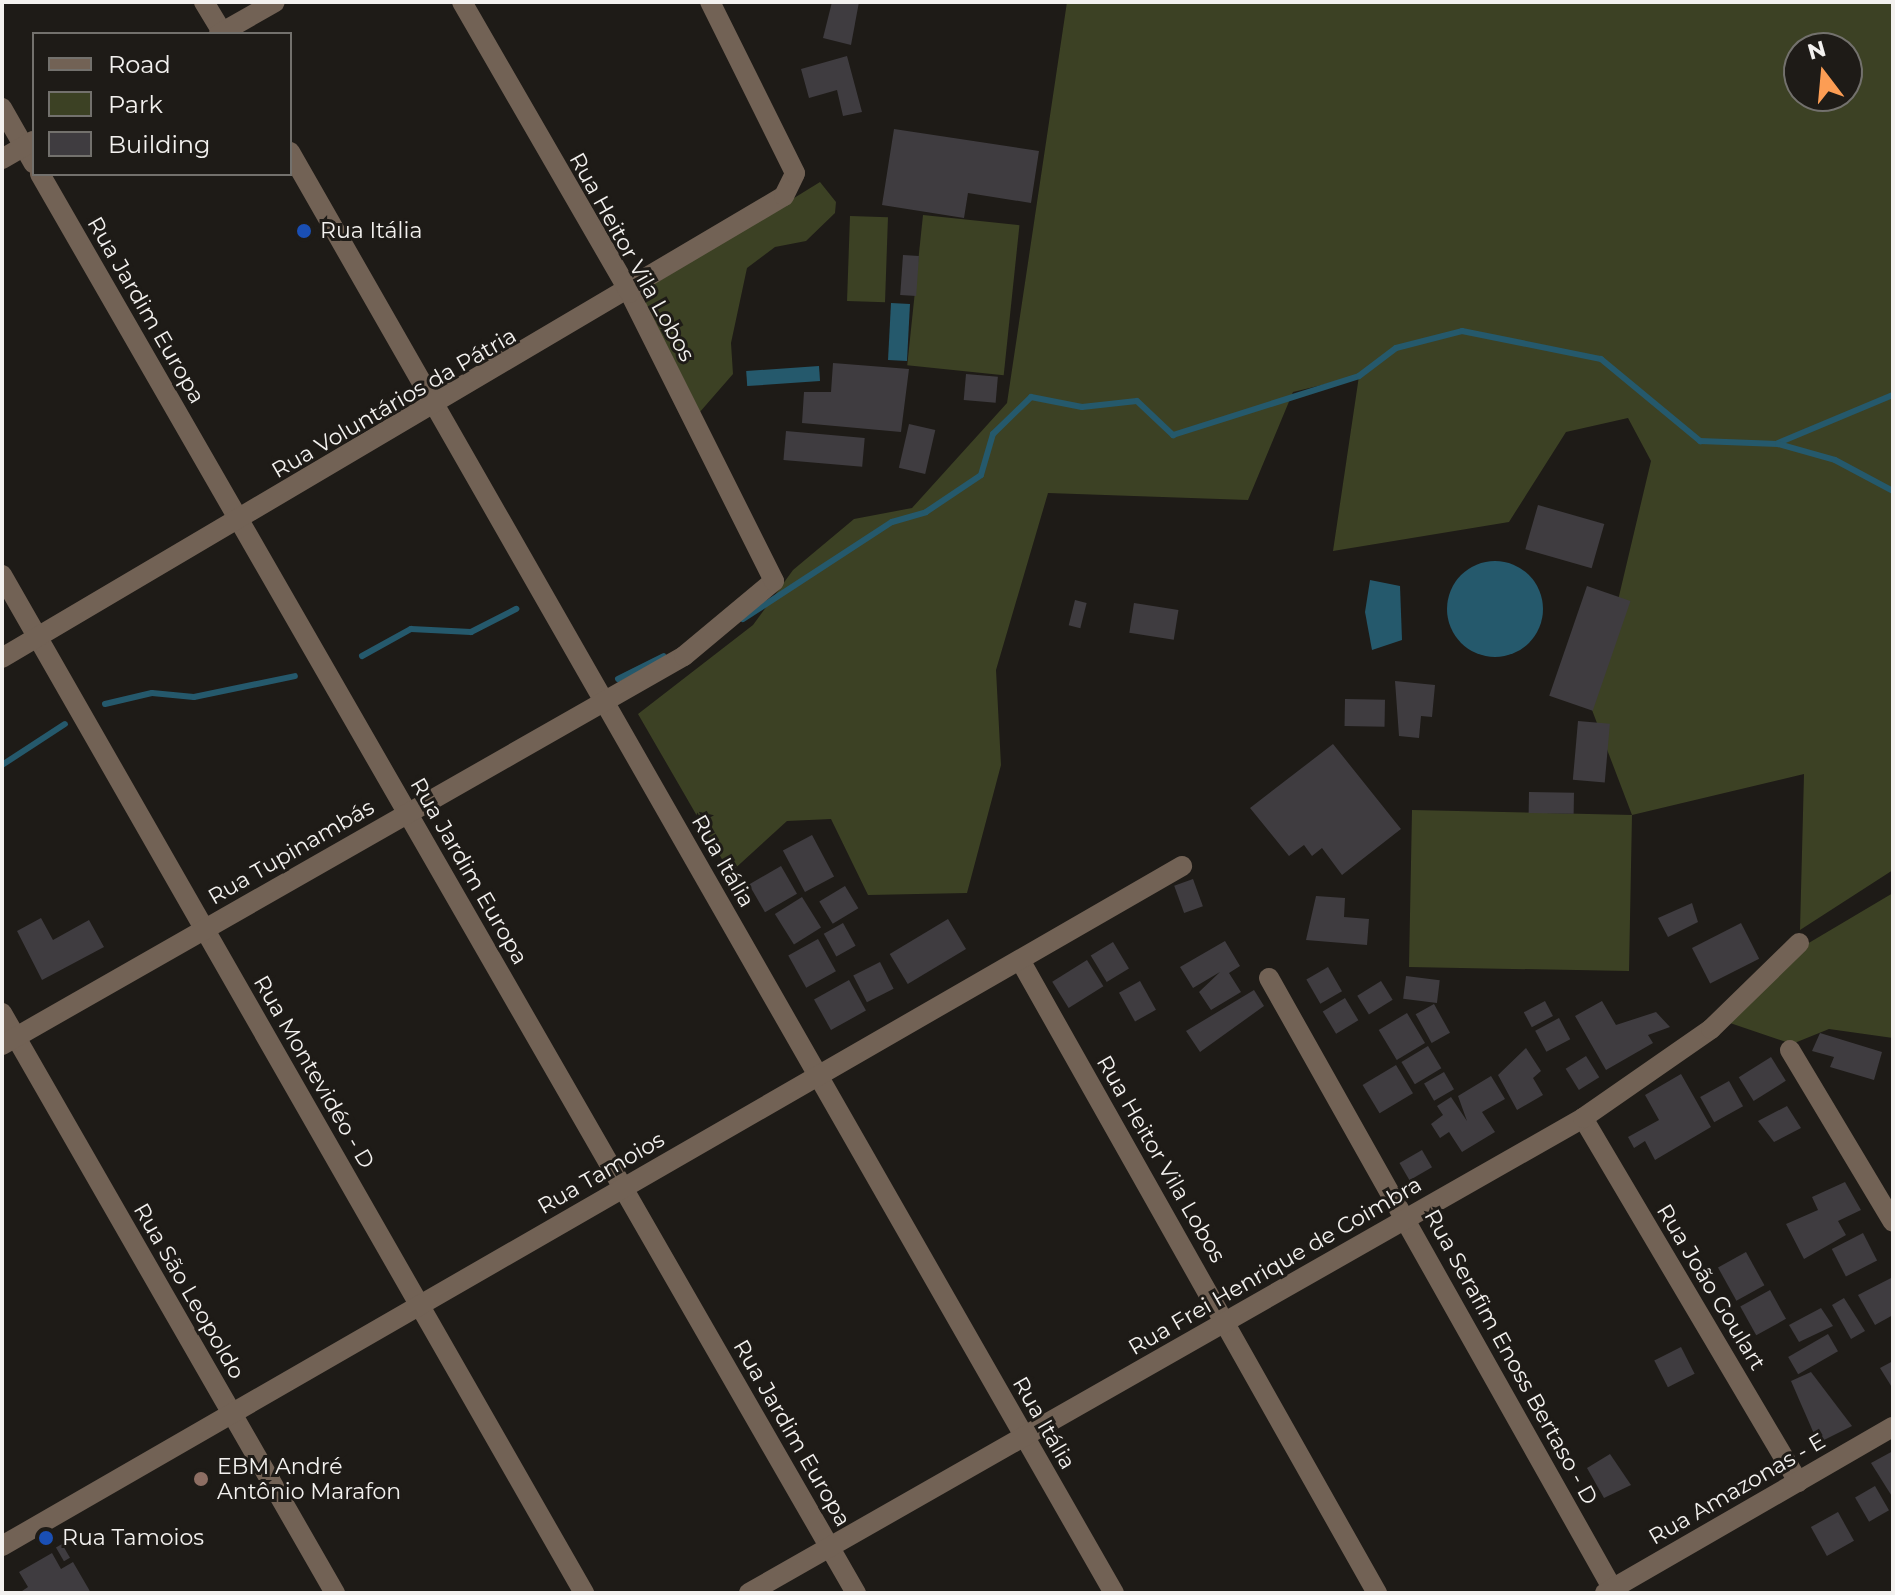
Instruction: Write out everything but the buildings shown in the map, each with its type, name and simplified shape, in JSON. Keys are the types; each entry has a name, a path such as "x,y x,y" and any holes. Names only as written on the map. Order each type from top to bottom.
{"street":[{"path":"204,2 220,32"},
{"path":"224,32 275,2"},
{"name":"Rua Heitor Vila Lobos","path":"462,2 630,293 774,581"},
{"name":"Rua Voluntários da Pátria","path":"2,658 630,293 784,196 795,173 710,2"},
{"path":"2,108 31,150 2,159"},
{"name":"Rua Itália","path":"292,156 1114,1593"},
{"name":"Rua Jardim Europa","path":"41,176 856,1593"},
{"name":"Rua Montevidéo - D","path":"2,575 584,1593"},
{"name":"Rua Tupinambás","path":"9,1041 684,656 774,581"},
{"name":"Rua Tamoios","path":"2,1546 1182,866"},
{"name":"Rua Frei Henrique de Coimbra","path":"749,1593 1583,1118 1711,1029 1799,943"},
{"name":"Rua Heitor Vila Lobos","path":"1020,960 1377,1593"},
{"name":"Rua Serafim Enoss Bertaso - D","path":"1269,978 1406,1219 1610,1592"},
{"name":"Rua São Leopoldo","path":"2,1013 9,1041 232,1413 335,1593"},
{"path":"1790,1050 1893,1222"},
{"name":"Rua João Goulart","path":"1583,1118 1798,1482"},
{"name":"Rua Amazonas - E","path":"1610,1592 1893,1427"}],"green space":[{"path":"1067,2 1893,2 1893,870 1800,930 1804,774 1632,815 1592,710 1651,461 1628,418 1566,432 1509,522 1333,551 1359,376 1293,392 1248,500 1048,493 996,670 1001,765 967,893 868,895 831,819 787,821 730,873 638,714 753,625 793,570 854,519 912,508 1007,403"},
{"path":"820,182 836,202 835,213 806,241 775,247 747,268 731,343 733,374 699,413 638,294"},
{"path":"923,215 1019,225 1004,375 907,365"},
{"path":"850,216 888,217 885,302 847,301"},
{"path":"1412,810 1632,815 1629,971 1409,967"},
{"path":"1893,893 1893,1038 1829,1029 1792,1044 1730,1023 1807,944"}],"water":[{"path":"891,303 910,304 907,361 888,360"},
{"path":"819,366 820,381 747,386 746,371"},
{"path":"1495,561 1513,565 1529,575 1539,591 1543,609 1539,627 1529,643 1513,653 1495,657 1477,653 1461,643 1451,627 1447,609 1451,591 1461,575 1477,565"},
{"path":"1370,580 1400,586 1402,640 1372,650 1365,612"}],"waterway":[{"path":"743,619 892,522 926,512 981,475 993,434 1031,397 1082,407 1137,401 1173,435 1359,376 1396,348 1462,331 1601,359 1700,441 1778,444 1835,460 1893,491"},
{"path":"1778,443 1893,395"},
{"path":"362,656 411,629 471,632 516,609"},
{"path":"618,679 664,656"},
{"path":"105,704 152,693 194,697 295,676"},
{"path":"2,765 65,724"}],"place":[{"name":"Rua Itália","path":"304,231"},
{"name":"EBM André Antônio Marafon","path":"201,1479"},
{"name":"Rua Tamoios","path":"46,1538"}]}
